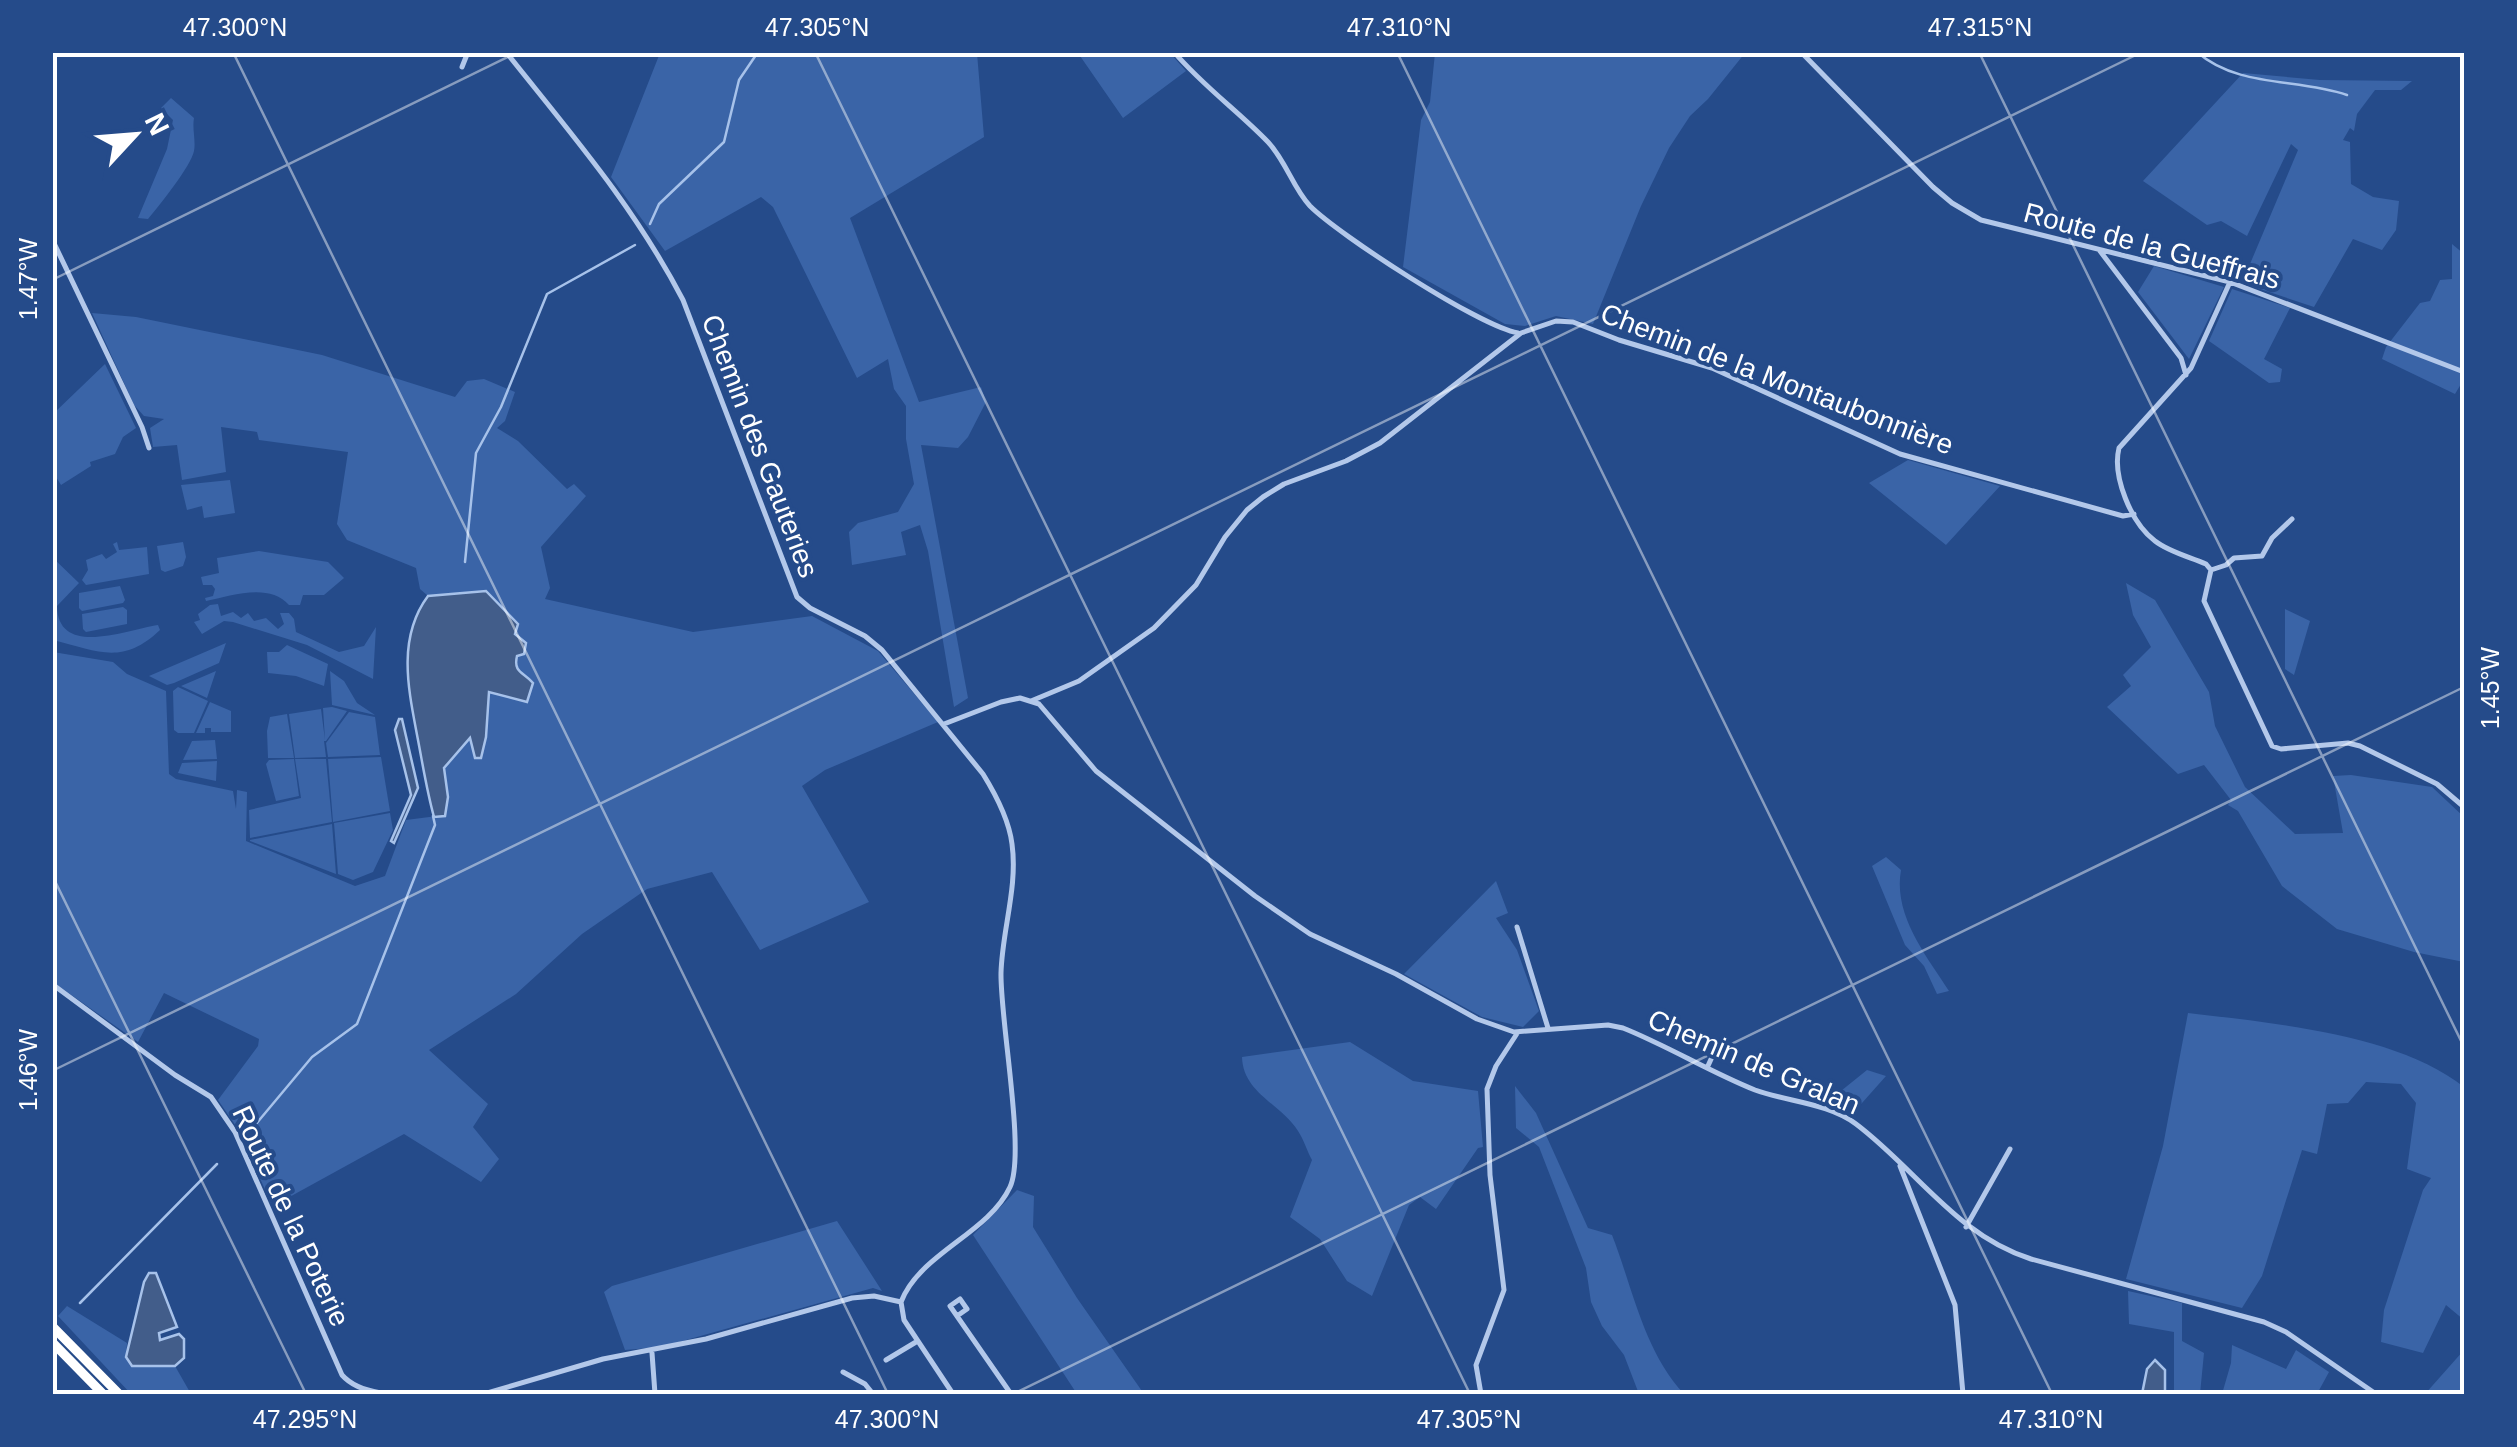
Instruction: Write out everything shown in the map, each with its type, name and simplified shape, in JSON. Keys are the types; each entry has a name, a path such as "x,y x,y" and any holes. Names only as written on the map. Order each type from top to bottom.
{"highway":[{"path":"52,1326 119,1394"},
{"path":"52,1342 103,1394"}],"street":[{"path":"462,67 468,52"},
{"name":"Chemin des Gauteries","path":"506,52 622,196 683,300 797,597 882,650 944,724 994,793 1013,848 1001,974 1015,1167 1008,1192 999,1204 910,1284 901,1302"},
{"path":"1174,52 1210,92 1271,146 1302,196 1320,214 1429,288 1496,326 1521,333"},
{"name":"Route de la Gueffrais","path":"1802,52 1933,187 1962,210 1997,225 2230,282 2464,372"},
{"path":"52,239 149,448"},
{"path":"2100,249 2181,358 2186,375"},
{"path":"2230,282 2186,375 2119,448 2116,462 2134,514 2151,538 2211,570 2234,558 2262,556 2272,538 2292,519"},
{"name":"Chemin de la Montaubonnière","path":"1521,333 1547,322 1573,322 1712,368 1900,454 2123,516 2134,514"},
{"path":"944,724 1001,702 1020,698 1031,701 1079,681 1154,628 1183,600 1225,537 1263,497 1284,484 1346,461 1380,443 1521,333"},
{"path":"2211,570 2204,601 2272,746 2281,749 2348,743 2437,784 2464,806"},
{"name":"Chemin de Gralan","path":"1031,701 1050,714 1096,771 1255,896 1310,934 1396,974 1478,1020 1518,1032 1608,1025 1623,1028 1784,1100 1843,1116 1966,1227 1995,1246 2031,1260 2264,1322 2286,1332 2376,1394"},
{"path":"1517,926 1548,1028"},
{"name":"Route de la Poterie","path":"52,984 203,1092 218,1107 236,1132 342,1376 349,1384 369,1391 448,1394"},
{"path":"1481,1394 1476,1365 1504,1290 1490,1175 1487,1089 1496,1066 1518,1032"},
{"path":"1708,1068 1717,1046"},
{"path":"1966,1227 2010,1149"},
{"path":"1898,1163 1955,1305 1963,1394"},
{"path":"484,1394 603,1359 652,1352 852,1298 874,1296 901,1302 904,1320 916,1342 953,1394"},
{"path":"957,1316 1011,1394"},
{"path":"886,1360 916,1342"},
{"path":"652,1352 656,1394"},
{"path":"843,1372 874,1394"}],"shaded area":[{"path":"660,53 977,53 984,137 850,218 919,402 981,387 986,402 958,448 921,445 968,698 954,707 928,551 920,525 901,532 906,555 852,565 849,532 858,523 898,512 914,484 906,439 906,406 894,389 888,359 857,378 773,207 761,197 665,251 611,177"},
{"path":"1078,53 1170,53 1186,71 1123,118"},
{"path":"1435,53 1745,53 1690,116 1669,148 1593,324 1556,316 1525,326 1505,324 1403,267 1421,120 1430,102"},
{"path":"2243,73 2320,80 2412,81 2401,90 2375,90 2357,114 2354,131 2350,128 2343,140 2350,142 2351,184 2373,197 2399,201 2396,230 2382,250 2353,239 2314,307 2242,283 2298,150 2291,144 2247,236 2221,221 2207,225 2143,181"},
{"path":"171,98 194,118 194,151 181,176 148,219 138,218 167,149 173,120 161,108"},
{"path":"2452,244 2464,254 2464,312 2460,323 2464,328 2464,379 2455,394 2382,359 2386,347 2420,303 2430,301 2440,280 2452,279"},
{"path":"2154,266 2224,287 2189,359 2138,292"},
{"path":"2232,289 2290,308 2264,359 2282,369 2280,382 2269,383 2209,341"},
{"path":"92,313 136,317 322,355 455,397 467,381 484,379 515,392 505,421 497,428 518,441 567,489 574,484 586,496 541,547 550,588 545,599 693,632 812,616 878,651 938,722 825,770 802,786 869,902 760,950 712,872 647,889 582,934 516,994 429,1050 488,1104 473,1127 499,1159 481,1182 404,1134 284,1200 271,1203 238,1129 218,1100 258,1046 259,1039 164,993 138,1042 53,982 53,652 113,662 127,674 166,691 169,774 176,779 233,791 236,809 237,790 247,792 246,841 355,886 385,876 406,820 445,815 448,797 444,768 470,737 486,737 489,691 527,702 529,678 518,672 517,656 447,596 428,596 420,589 416,568 347,540 337,524 348,452 259,440 257,432 221,427 226,472 182,480 177,445 153,447 150,428 164,419 144,416 134,405"},
{"path":"105,364 136,428 123,437 115,454 90,462 91,466 61,485 53,472 53,414"},
{"path":"1908,460 2000,486 1946,545 1869,483"},
{"path":"230,480 235,513 204,518 202,506 187,510 181,485"},
{"path":"117,542 119,550 147,547 149,574 86,585 82,580 88,570 86,560 102,554 106,559 117,552 113,544"},
{"path":"183,542 183,566 161,570 157,546"},
{"path":"259,551 328,562 344,578 324,595 303,595 300,605 289,605 261,592 206,601 215,589 203,585 201,577 219,573 217,558"},
{"path":"52,557 79,583 57,606 60,622 69,632 96,637 158,625 160,630 121,652 97,651 53,640"},
{"path":"2126,583 2155,600 2209,692 2215,726 2245,787 2295,834 2343,833 2333,776 2432,787 2464,817 2464,962 2337,929 2282,886 2238,811 2228,805 2231,800 2204,765 2178,774 2107,707 2131,686 2123,675 2151,647 2133,615"},
{"path":"120,586 123,603 82,611 79,608 79,593"},
{"path":"486,591 518,624 515,634 526,643 524,654 517,656 517,666 533,683 527,702 489,692 481,758 475,758 470,738 444,768 448,797 445,816 434,817 411,703 408,648 412,630 428,596"},
{"path":"218,604 221,616 233,612 241,618 248,613 254,621 266,618 278,629 284,624 280,613 289,613 296,632 339,652 364,646 376,627 373,679 307,645 233,622 224,621 202,634 194,622 200,620 198,614"},
{"path":"123,607 127,610 127,624 86,632 83,629 82,614"},
{"path":"2285,609 2310,621 2294,675 2285,669"},
{"path":"226,643 219,663 174,683 167,685 149,676"},
{"path":"287,645 328,664 324,686 296,676 268,673 267,652 279,652"},
{"path":"216,671 207,698 181,686"},
{"path":"330,671 344,681 357,703 375,715 332,705"},
{"path":"178,687 208,701 194,733 174,730 173,691"},
{"path":"210,702 231,711 231,732 211,732 211,728 205,728 205,733 196,733"},
{"path":"323,708 347,711 326,741 324,741 326,757 295,758 289,714 321,709 325,740"},
{"path":"349,712 375,717 380,755 328,757 326,743"},
{"path":"287,714 294,758 268,758 270,717"},
{"path":"399,719 418,788 394,843 391,841 411,795 395,730"},
{"path":"215,740 217,759 183,760 192,741"},
{"path":"381,757 390,811 333,822 328,759"},
{"path":"294,759 299,796 276,801 266,764 269,760"},
{"path":"295,759 326,759 332,822 250,838 249,810 301,798"},
{"path":"217,761 216,781 178,773 182,763"},
{"path":"390,813 393,830 373,872 353,880 338,874 334,823"},
{"path":"332,824 336,874 250,841 250,840"},
{"path":"1886,857 1901,870 1900,887 1907,919 1949,991 1937,994 1924,966 1905,945 1872,866"},
{"path":"1496,881 1508,913 1496,918 1517,950 1539,1011 1523,1027 1482,1017 1404,974"},
{"path":"2188,1013 2295,1027 2370,1043 2405,1054 2464,1087 2464,1320 2446,1305 2423,1353 2381,1342 2384,1310 2423,1190 2431,1178 2407,1169 2416,1103 2401,1084 2366,1082 2348,1103 2327,1104 2317,1154 2302,1150 2262,1276 2242,1308 2126,1279 2163,1146"},
{"path":"1350,1042 1413,1081 1478,1091 1483,1147 1478,1148 1436,1209 1420,1197 1409,1205 1372,1296 1347,1281 1320,1239 1290,1217 1312,1160 1291,1122 1249,1080 1242,1057"},
{"path":"1867,1070 1886,1076 1854,1112 1826,1103"},
{"path":"1515,1086 1536,1113 1588,1228 1612,1235 1649,1339 1684,1394 1639,1394 1624,1355 1602,1326 1591,1302 1586,1268 1539,1147 1516,1128"},
{"path":"1017,1190 1034,1196 1033,1227 1144,1394 1077,1394 973,1235"},
{"path":"837,1221 882,1291 873,1288 661,1347 625,1350 604,1292 612,1286"},
{"path":"149,1273 156,1273 177,1327 159,1333 160,1340 179,1334 184,1339 184,1358 175,1366 132,1366 126,1357"},
{"path":"2128,1291 2182,1303 2182,1341 2204,1353 2200,1394 2174,1394 2174,1332 2129,1324"},
{"path":"67,1306 127,1343 126,1357 132,1366 175,1366 191,1394 131,1394 58,1316"},
{"path":"2232,1345 2286,1369 2296,1350 2329,1372 2317,1394 2222,1394"},
{"path":"2464,1350 2464,1394 2425,1394"},
{"path":"2155,1360 2165,1370 2165,1394 2142,1394 2147,1369"}],"waterway":[{"path":"650,224 659,204 724,142 739,80 758,52"},
{"path":"2197,52 2231,72 2347,95"},
{"path":"465,562 476,453 501,407 547,294 635,245"},
{"path":"251,1130 312,1057 357,1024 435,825 433,816"},
{"path":"80,1303 217,1164"}]}
